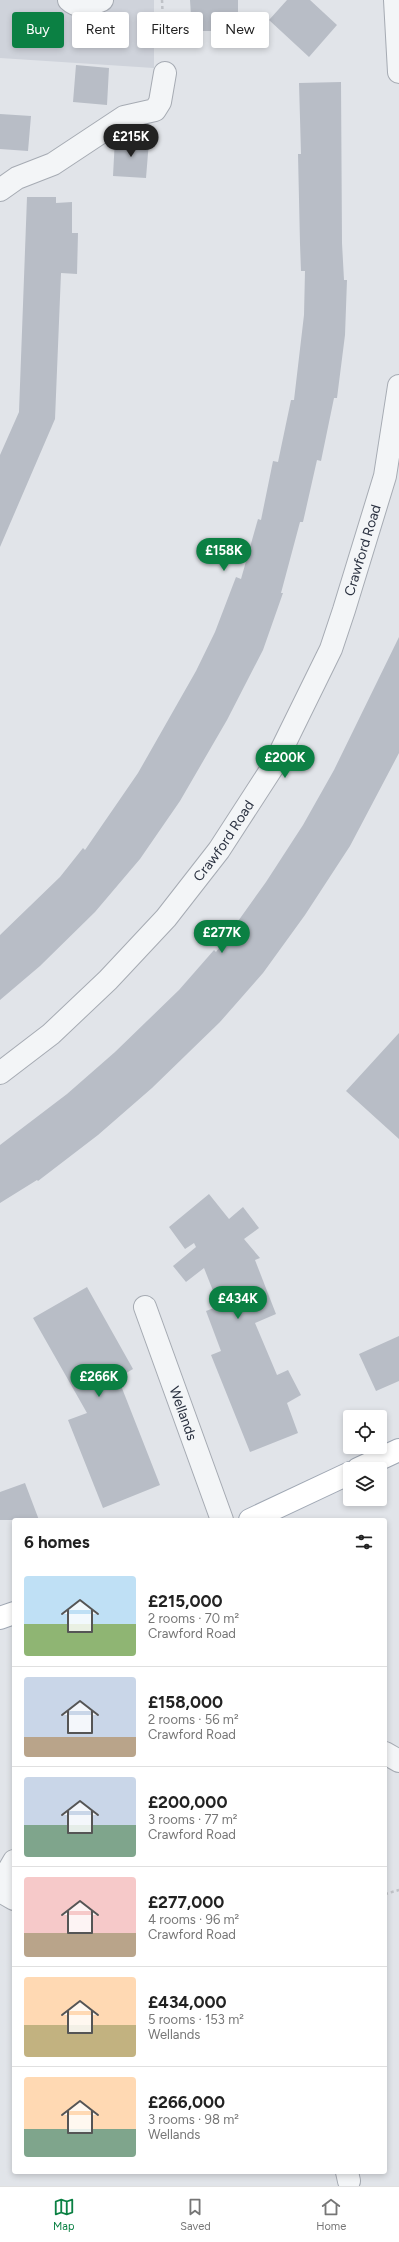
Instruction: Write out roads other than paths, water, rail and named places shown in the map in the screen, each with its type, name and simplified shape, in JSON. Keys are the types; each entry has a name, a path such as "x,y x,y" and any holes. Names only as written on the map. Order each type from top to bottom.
{"main road":[{"path":"373,1462 399,1450"},
{"path":"254,1518 343,1476"},
{"path":"0,1618 12,1614"}],"street":[{"path":"69,0 72,4 90,6 102,0"},
{"path":"395,0 399,72"},
{"path":"0,190 17,178 53,164 124,117 154,110 160,102 165,73"},
{"name":"Crawford Road","path":"0,1073 51,1034 108,980 166,918 219,850 274,765 331,649 344,610 385,476 399,386"},
{"name":"Wellands","path":"146,1307 221,1518"},
{"path":"387,1754 399,1761"},
{"path":"0,1885 12,1864"},
{"path":"0,1891 12,1898"}]}
